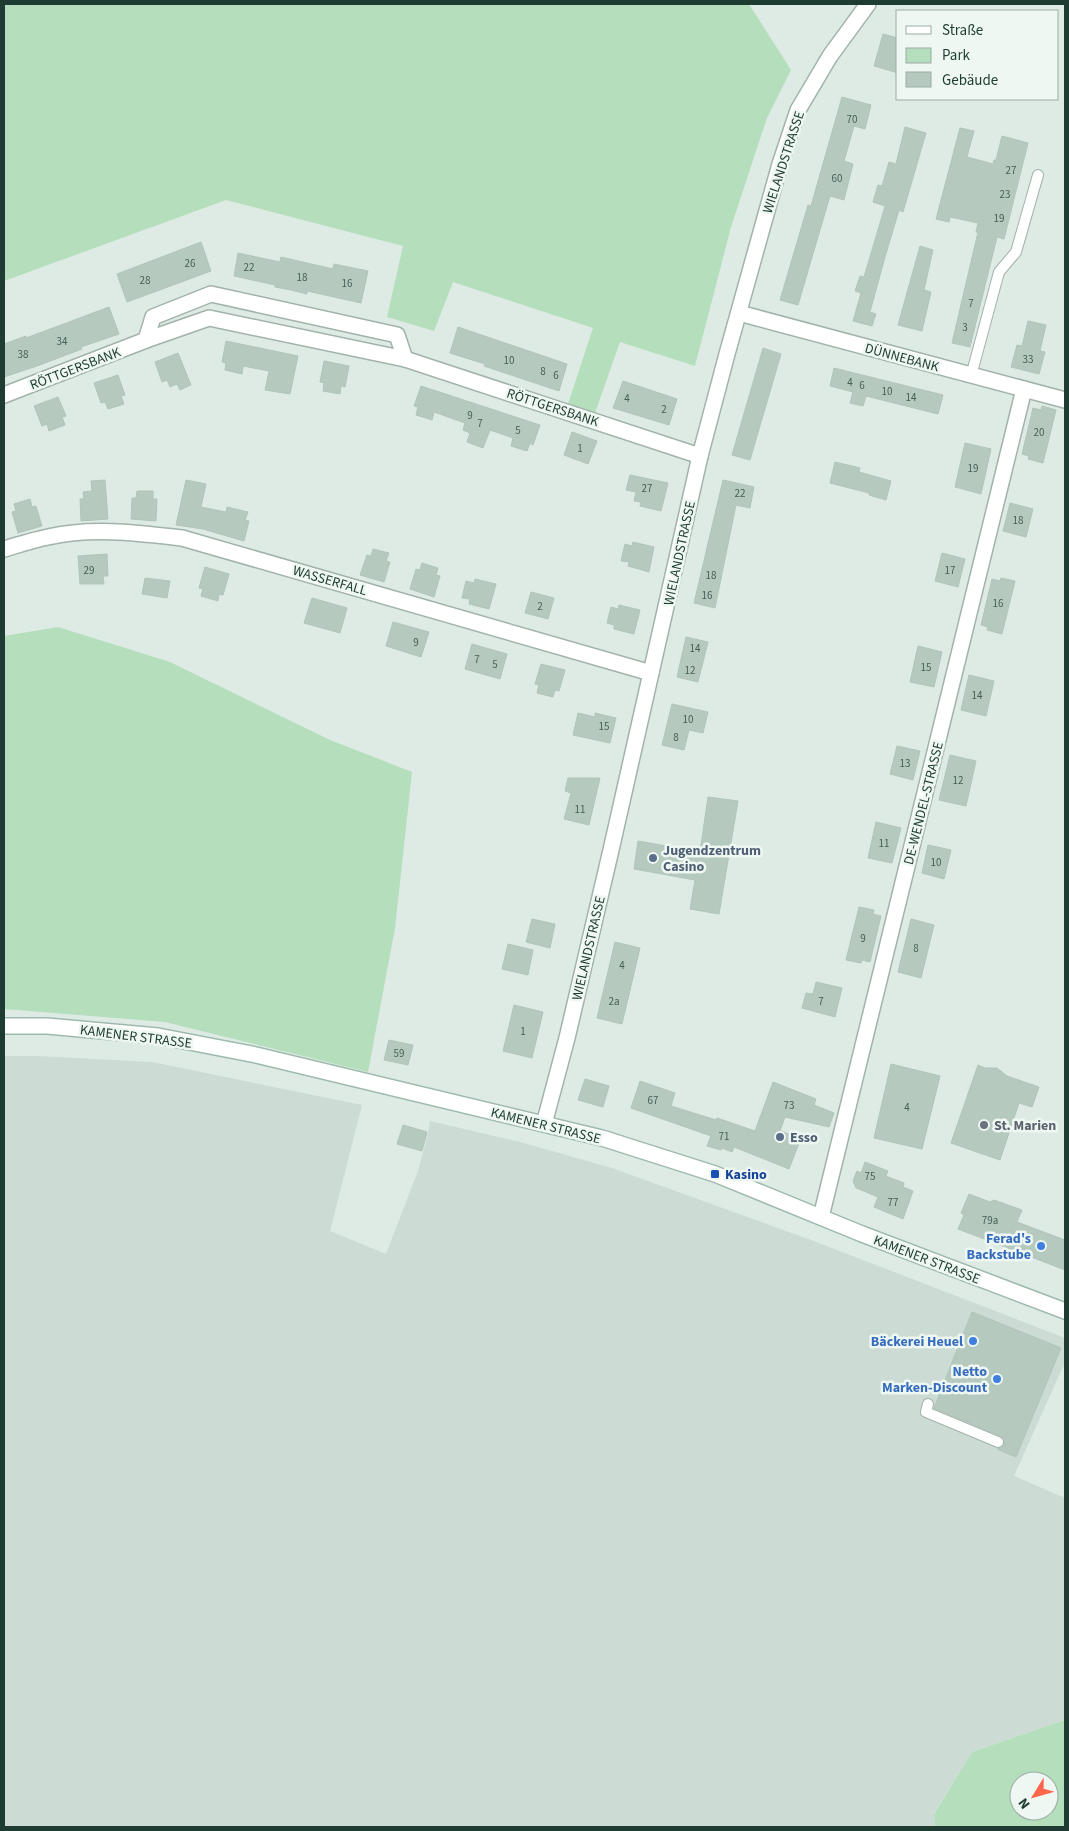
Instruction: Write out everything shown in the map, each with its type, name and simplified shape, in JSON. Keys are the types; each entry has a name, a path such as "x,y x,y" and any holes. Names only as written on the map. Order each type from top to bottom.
{"street":[{"name":"WIELANDSTRASSE","path":"544,1124 567,1038 642,721 700,456 780,164 798,110 830,56 868,4"},
{"path":"146,340 153,317 211,294 397,335 405,359"},
{"path":"257,327 262,304"},
{"path":"275,331 281,308"},
{"name":"DÜNNEBANK","path":"739,313 1065,400"},
{"path":"304,337 309,315"},
{"name":"RÖTTGERSBANK","path":"4,395 146,340 209,318 405,359 700,456"},
{"name":"DE-WENDEL-STRASSE","path":"820,1217 1024,389"},
{"name":"WASSERFALL","path":"4,549 49,536 82,532 128,531 182,538 652,673"},
{"name":"KAMENER STRASSE","path":"4,1026 47,1026 158,1036 256,1056 625,1145 714,1174 820,1217 1065,1311"}],"lane":[{"path":"971,376 999,272 1016,252 1038,175"},
{"path":"928,1404 926,1412 998,1442"}],"shaded area":[{"path":"4,1056 152,1062 362,1105 330,1231 386,1254 418,1171 430,1121 520,1142 612,1168 811,1240 1065,1338 1065,1362 1014,1476 1065,1498 1065,1720 972,1752 934,1813 935,1827 4,1827"}],"green space":[{"path":"4,4 749,4 791,70 767,118 731,227 695,366 620,342 595,413 568,404 593,328 453,282 434,331 387,317 403,246 226,200 4,281"},
{"path":"58,627 170,662 330,740 412,772 395,928 368,1072 165,1022 4,1009 4,636"},
{"path":"1065,1720 1065,1827 935,1827 934,1814 972,1752"}],"building":[{"path":"883,34 896,37 896,72 874,66"},
{"path":"842,97 871,105 865,129 854,126 844,161 853,164 844,200 830,196 798,305 780,300 808,205 811,206"},
{"path":"905,127 926,133 903,212 899,210 885,257 870,312 876,314 872,326 853,321 861,293 855,291 860,276 864,277 885,206 873,202 878,185 882,186 889,162 896,164"},
{"path":"960,128 974,131 967,157 993,164 994,160 996,160 1002,136 1028,143 1004,239 997,237 970,347 952,343 978,232 976,232 978,223 950,217 949,222 936,219"},
{"path":"201,242 211,271 127,302 117,274"},
{"path":"920,246 933,250 924,290 931,292 922,331 898,325"},
{"path":"238,253 280,262 281,257 333,269 334,264 368,271 361,303 307,291 307,294 234,276"},
{"path":"109,307 119,334 4,377 4,344 26,336 26,338"},
{"path":"1028,321 1046,325 1040,351 1045,352 1039,374 1011,367 1017,345 1022,346"},
{"path":"458,327 567,364 559,391 450,353"},
{"path":"226,341 298,356 290,394 265,390 269,371 243,366 242,374 225,370 226,363 222,362"},
{"path":"763,348 781,354 750,460 732,455"},
{"path":"178,353 191,385 180,390 177,384 170,387 167,380 162,382 155,362"},
{"path":"324,361 349,366 345,387 341,386 340,394 323,391 324,383 320,382"},
{"path":"834,368 943,395 938,414 866,396 863,406 850,403 853,392 830,386"},
{"path":"118,375 125,395 121,396 124,404 108,409 105,402 101,403 94,383"},
{"path":"623,381 677,399 669,425 613,408"},
{"path":"421,386 540,425 533,445 530,443 527,451 511,446 513,438 490,430 483,448 467,442 470,433 463,430 465,423 434,412 432,420 416,415 418,407 414,406"},
{"path":"58,397 66,416 62,417 65,425 49,431 47,424 42,426 34,406"},
{"path":"1042,406 1056,410 1043,463 1028,459 1029,456 1022,454 1033,408 1041,410"},
{"path":"572,432 597,441 588,464 564,455"},
{"path":"965,443 991,449 981,494 955,487"},
{"path":"835,462 860,468 859,472 891,481 886,500 869,495 869,493 830,483"},
{"path":"630,475 668,483 661,511 640,506 641,502 634,501 636,492 626,490"},
{"path":"105,480 108,519 81,521 80,499 84,499 83,492 92,491 91,481"},
{"path":"186,480 206,484 201,507 226,512 227,507 248,512 245,520 249,521 244,541 203,529 176,525"},
{"path":"723,480 754,487 750,508 736,505 715,608 694,603"},
{"path":"137,491 153,491 153,499 157,499 156,521 131,519 132,498 136,498"},
{"path":"30,499 32,507 36,506 42,526 18,533 12,512 16,511 14,504"},
{"path":"1010,503 1033,509 1026,537 1003,531"},
{"path":"633,542 654,547 649,572 628,566 629,562 621,561 625,544 632,546"},
{"path":"373,549 389,553 386,561 390,562 384,582 360,575 367,555 371,556"},
{"path":"942,553 965,559 958,587 935,581"},
{"path":"107,554 108,576 103,576 104,584 80,584 78,556"},
{"path":"422,563 438,568 436,575 440,576 434,597 410,589 416,569 420,570"},
{"path":"205,567 229,574 223,595 219,594 218,601 201,596 203,589 199,588"},
{"path":"145,578 170,581 167,598 142,594"},
{"path":"1001,578 1015,581 1002,634 987,630 988,627 981,625 992,579 1000,581"},
{"path":"475,579 496,584 489,609 469,604 470,599 462,598 466,581 474,583"},
{"path":"531,592 554,598 548,619 525,613"},
{"path":"312,598 347,608 340,633 304,623"},
{"path":"619,605 640,610 634,634 614,629 614,625 607,623 611,607 618,609"},
{"path":"393,622 429,632 421,657 386,646"},
{"path":"686,637 708,642 698,682 677,677"},
{"path":"472,644 507,654 500,679 465,669"},
{"path":"918,646 942,652 934,687 910,682"},
{"path":"541,664 565,670 559,691 555,690 553,697 537,693 539,685 535,684"},
{"path":"969,675 994,681 986,716 961,710"},
{"path":"672,704 708,712 703,733 689,730 684,750 662,745"},
{"path":"578,713 595,717 595,713 616,718 610,743 573,735"},
{"path":"897,746 920,751 913,780 890,774"},
{"path":"950,755 976,761 966,806 939,800"},
{"path":"568,778 600,778 589,825 564,819 571,793 565,791"},
{"path":"708,797 738,801 719,914 690,909 695,880 634,869 638,841 700,852"},
{"path":"876,822 901,828 892,863 868,858"},
{"path":"928,845 951,850 944,879 922,873"},
{"path":"859,907 874,910 873,914 881,916 870,962 862,960 861,963 846,960"},
{"path":"532,919 555,924 550,948 526,942"},
{"path":"911,919 934,925 921,978 898,972"},
{"path":"615,942 640,948 622,1024 597,1018"},
{"path":"508,944 533,950 528,975 502,969"},
{"path":"816,982 842,988 835,1017 802,1008 806,993 813,994"},
{"path":"514,1005 543,1012 532,1058 503,1051"},
{"path":"389,1040 413,1045 408,1065 384,1060"},
{"path":"891,1064 940,1076 922,1149 874,1138"},
{"name":"St. Marien","path":"978,1065 985,1068 997,1068 1007,1076 1039,1087 1032,1107 1019,1103 1000,1160 951,1143"},
{"path":"585,1079 609,1086 603,1107 578,1100"},
{"path":"640,1081 675,1093 671,1106 716,1120 717,1118 755,1131 773,1082 816,1099 814,1105 834,1113 829,1127 785,1117 780,1131 801,1138 789,1169 734,1147 732,1152 722,1148 721,1150 707,1146 711,1136 631,1108"},
{"path":"403,1125 427,1132 422,1151 397,1144"},
{"path":"865,1162 888,1171 886,1176 904,1183 903,1187 913,1191 903,1219 874,1207 878,1197 856,1188 853,1181 857,1171 861,1173"},
{"path":"969,1194 990,1202 994,1200 1022,1210 1017,1222 1065,1240 1065,1270 958,1229 964,1215 961,1213"},
{"name":"Netto Marken-Discount","path":"972,1312 1061,1348 1016,1457 997,1449 1002,1448 1004,1444 1004,1438 1001,1436 934,1408"}],"place":[{"name":"Jugendzentrum Casino","path":"653,858"},
{"name":"St. Marien","path":"984,1125"},
{"name":"Esso","path":"780,1137"},
{"name":"Kasino","path":"715,1174"},
{"name":"Ferad's Backstube","path":"1041,1246"},
{"name":"Bäckerei Heuel","path":"973,1341"},
{"name":"Netto Marken-Discount","path":"997,1379"}]}
